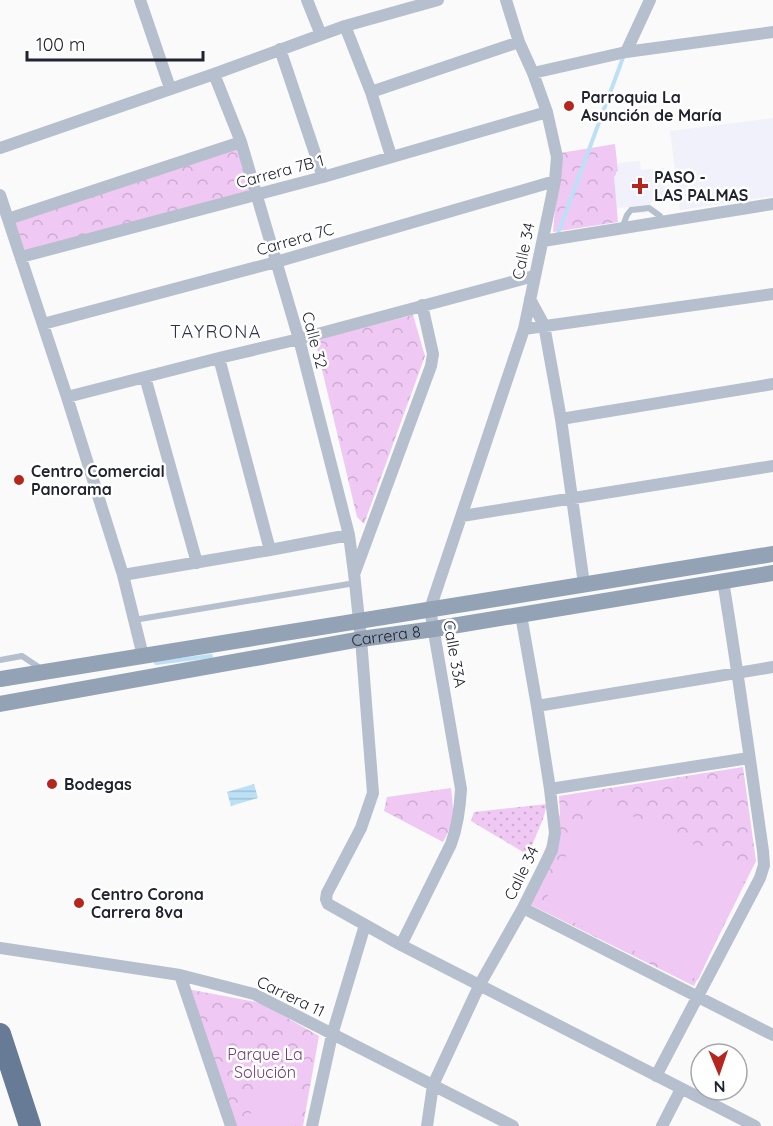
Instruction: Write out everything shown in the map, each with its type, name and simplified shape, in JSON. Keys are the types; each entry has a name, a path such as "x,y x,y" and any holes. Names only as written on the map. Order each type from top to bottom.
{"highway":[{"path":"0,1034 30,1126"}],"street":[{"path":"140,0 170,88"},
{"path":"308,0 321,35"},
{"path":"0,147 321,35 438,0"},
{"name":"Calle 34","path":"506,0 519,42 547,112 556,157 555,181 530,299 544,325 561,419 584,584"},
{"path":"626,51 650,0"},
{"path":"345,27 371,92 391,156"},
{"path":"533,73 626,51 773,32"},
{"path":"371,92 519,42"},
{"path":"280,49 323,177"},
{"name":"Calle 32","path":"214,74 241,142 257,195 298,339 349,535 361,639 373,793 361,828 326,899 328,904 365,925"},
{"name":"Carrera 7B 1","path":"21,257 323,177 547,112"},
{"path":"8,219 241,142"},
{"name":"Carrera 7C","path":"43,324 276,262 555,181"},
{"path":"0,195 123,575 143,656"},
{"path":"543,241 773,204"},
{"path":"67,397 534,276"},
{"path":"524,329 773,294"},
{"name":"Calle 33A","path":"401,945 451,844 460,813 461,789 430,609 524,329 530,299"},
{"path":"355,578 431,366 433,354 422,305"},
{"path":"219,358 270,550"},
{"path":"145,377 197,562"},
{"path":"561,419 773,384"},
{"path":"462,516 773,466"},
{"path":"123,575 349,535"},
{"name":"Carrera 8","path":"0,679 773,554"},
{"name":"Carrera 8","path":"0,704 361,639 773,573"},
{"path":"656,1076 760,878 764,865 738,672 723,581"},
{"name":"Calle 34","path":"427,1126 433,1084 480,984 523,908 552,850 555,833 550,789 521,615"},
{"path":"537,706 773,667"},
{"path":"550,789 749,758"},
{"path":"523,908 773,1035"},
{"path":"312,1126 332,1035 365,925 755,1126"},
{"name":"Carrera 11","path":"0,948 180,975 254,994 513,1126"},
{"path":"180,975 231,1126"},
{"path":"662,1126 681,1089"}],"lane":[{"path":"134,620 355,578"},
{"path":"0,660 22,656 46,672"}],"shaded area":[{"path":"773,118 773,196 680,210 670,131"},
{"name":"PASO - LAS PALMAS","path":"640,161 641,170 664,168 666,197 661,198 661,202 651,202 651,205 645,206 646,213 634,213 633,207 616,208 614,175 618,171 618,163"}],"green space":[{"path":"615,144 618,171 614,176 618,222 553,232 560,153"},
{"path":"238,149 256,192 25,251 13,221"},
{"path":"413,315 425,356 364,524 357,517 315,340"},
{"path":"743,767 756,861 694,986 523,901 560,814 559,796"},
{"path":"451,788 453,816 443,842 384,811 387,797"},
{"path":"593,798 749,870 698,980 542,908"},
{"path":"547,804 528,855 471,821 474,812"},
{"name":"Parque La Solución","path":"187,989 261,1003 319,1036 303,1126 237,1126"},
{"path":"257,1074 302,1081 295,1126 249,1126"}],"water":[{"path":"254,784 258,798 231,806 227,792"}],"waterway":[{"path":"557,236 624,55"},
{"path":"156,663 211,656"}],"place":[{"name":"Parroquia La Asunción de María","path":"569,106"},
{"name":"PASO - LAS PALMAS","path":"640,186"},
{"name":"Centro Comercial Panorama","path":"19,480"},
{"name":"Bodegas","path":"52,784"},
{"name":"Centro Corona Carrera 8va","path":"79,903"}],"district":[{"name":"TAYRONA","path":"216,332"}]}
